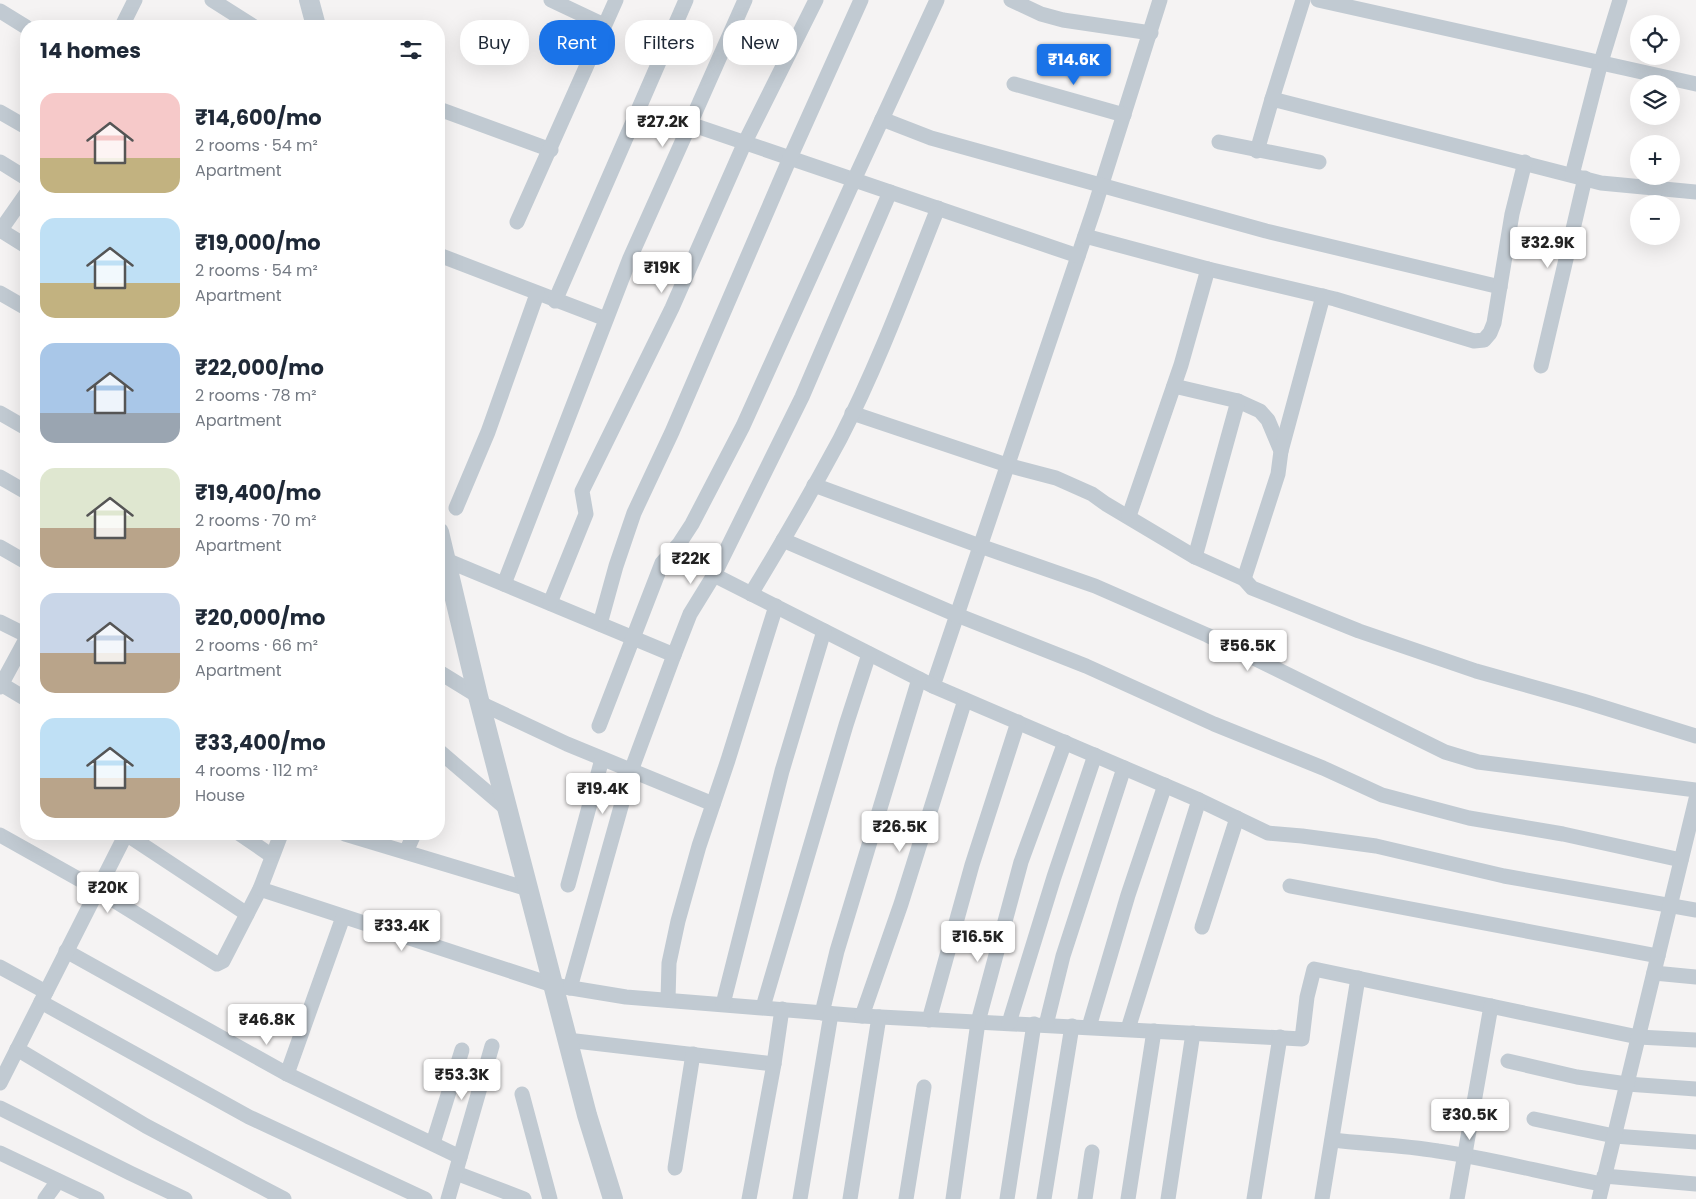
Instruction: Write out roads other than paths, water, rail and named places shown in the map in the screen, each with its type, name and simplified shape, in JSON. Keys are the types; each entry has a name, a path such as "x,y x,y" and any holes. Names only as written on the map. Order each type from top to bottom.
{"street":[{"path":"125,20 135,0"},
{"path":"212,0 244,20"},
{"path":"309,0 314,20"},
{"path":"606,20 616,0"},
{"path":"556,301 686,0"},
{"path":"504,584 630,258 745,0"},
{"path":"550,603 586,514 582,491 672,308 745,142 816,0"},
{"path":"600,624 616,566 634,513 861,0"},
{"path":"599,726 662,564 679,544 692,524 744,426 854,180 938,0"},
{"path":"1011,0 1041,14 1063,20 1151,33"},
{"path":"933,686 1085,236 1160,0"},
{"path":"1257,151 1303,0"},
{"path":"1318,0 1696,84"},
{"path":"1541,366 1601,62 1620,0"},
{"path":"555,1 594,20"},
{"path":"0,12 20,24"},
{"path":"517,222 551,150 587,65"},
{"path":"1014,84 1124,115"},
{"path":"1272,99 1601,182 1696,192"},
{"path":"445,111 551,150"},
{"path":"0,112 20,124"},
{"path":"882,119 931,138 1266,231 1500,287"},
{"path":"690,124 1078,256"},
{"path":"1219,142 1319,162"},
{"path":"0,162 20,174"},
{"path":"1085,236 1208,269 1323,296 1474,341 1484,340 1490,333 1494,323 1512,214 1525,162"},
{"path":"562,986 631,771 690,614 714,575 802,397 890,192"},
{"path":"20,203 0,231 20,243"},
{"path":"751,594 814,485 852,413 887,335 938,208"},
{"path":"445,257 606,319"},
{"path":"1129,516 1174,386 1208,269"},
{"path":"0,293 20,305"},
{"path":"456,508 488,432 537,294"},
{"path":"1244,579 1278,474 1281,451 1323,296"},
{"path":"1174,386 1238,401 1260,412 1268,420 1281,451"},
{"path":"1195,557 1238,401"},
{"path":"0,413 20,425"},
{"path":"852,413 1008,465 1056,478 1092,494 1195,557 1244,579 1252,588 1359,631 1476,671 1583,701 1696,736"},
{"path":"0,477 20,489"},
{"path":"814,485 1112,593 1216,639 1445,752 1478,762 1696,790"},
{"path":"783,540 957,615 1086,666 1214,724 1322,768 1382,795 1469,818 1563,834 1681,860"},
{"path":"0,547 20,559"},
{"path":"445,547 504,584 674,655"},
{"path":"445,560 528,889 562,986 567,1040 587,1116 614,1199"},
{"path":"714,575 933,686 1165,785 1268,833 1376,846 1504,876 1696,910"},
{"path":"668,1000 669,963 678,920 699,846 776,606"},
{"path":"0,622 20,632"},
{"path":"723,1004 782,771 824,631"},
{"path":"20,650 1,686 20,696"},
{"path":"763,1007 846,725 869,654"},
{"path":"445,676 479,700 568,744 713,804"},
{"path":"800,1199 838,951 919,679"},
{"path":"862,1016 901,904 965,700"},
{"path":"928,1020 972,865 1018,722"},
{"path":"953,1199 978,1022 1021,862 1065,742"},
{"path":"445,755 508,810"},
{"path":"1009,1023 1054,877 1095,755"},
{"path":"568,885 602,758"},
{"path":"1007,1199 1040,1025 1124,768"},
{"path":"1089,1027 1128,895 1165,785"},
{"path":"1602,1186 1696,799"},
{"path":"1128,1029 1199,800"},
{"path":"1202,927 1238,818"},
{"path":"0,835 97,890 217,964 223,961 248,914 260,889 279,840"},
{"path":"0,1083 123,840"},
{"path":"135,840 248,914"},
{"path":"249,840 272,856"},
{"path":"365,840 528,889"},
{"path":"406,852 411,840"},
{"path":"1290,886 1658,956"},
{"path":"260,889 562,986 626,997 862,1016 1302,1039 1307,997 1314,969 1638,1037 1696,1040"},
{"path":"287,1074 343,916"},
{"path":"66,951 287,1074 460,1156"},
{"path":"0,967 43,997 249,1117 425,1199"},
{"path":"1654,973 1696,977"},
{"path":"1322,1199 1358,978"},
{"path":"1457,1199 1491,1006"},
{"path":"749,1199 774,1064 782,1009"},
{"path":"850,1199 879,1017"},
{"path":"1044,1199 1072,1026"},
{"path":"1128,1199 1154,1031"},
{"path":"1168,1199 1193,1033"},
{"path":"1254,1199 1280,1038"},
{"path":"567,1040 774,1064"},
{"path":"448,1199 492,1046"},
{"path":"17,1049 146,1126 284,1199"},
{"path":"432,1143 462,1050"},
{"path":"675,1168 693,1054"},
{"path":"1508,1061 1577,1076 1627,1084 1696,1089"},
{"path":"906,1199 924,1086"},
{"path":"522,1094 550,1199"},
{"path":"0,1108 185,1199"},
{"path":"1534,1119 1614,1136 1696,1142"},
{"path":"1332,1140 1436,1150 1504,1162 1602,1186 1696,1184"},
{"path":"0,1152 97,1199"},
{"path":"1085,1199 1092,1152"},
{"path":"456,1173 524,1199"},
{"path":"45,1199 58,1180"}]}
